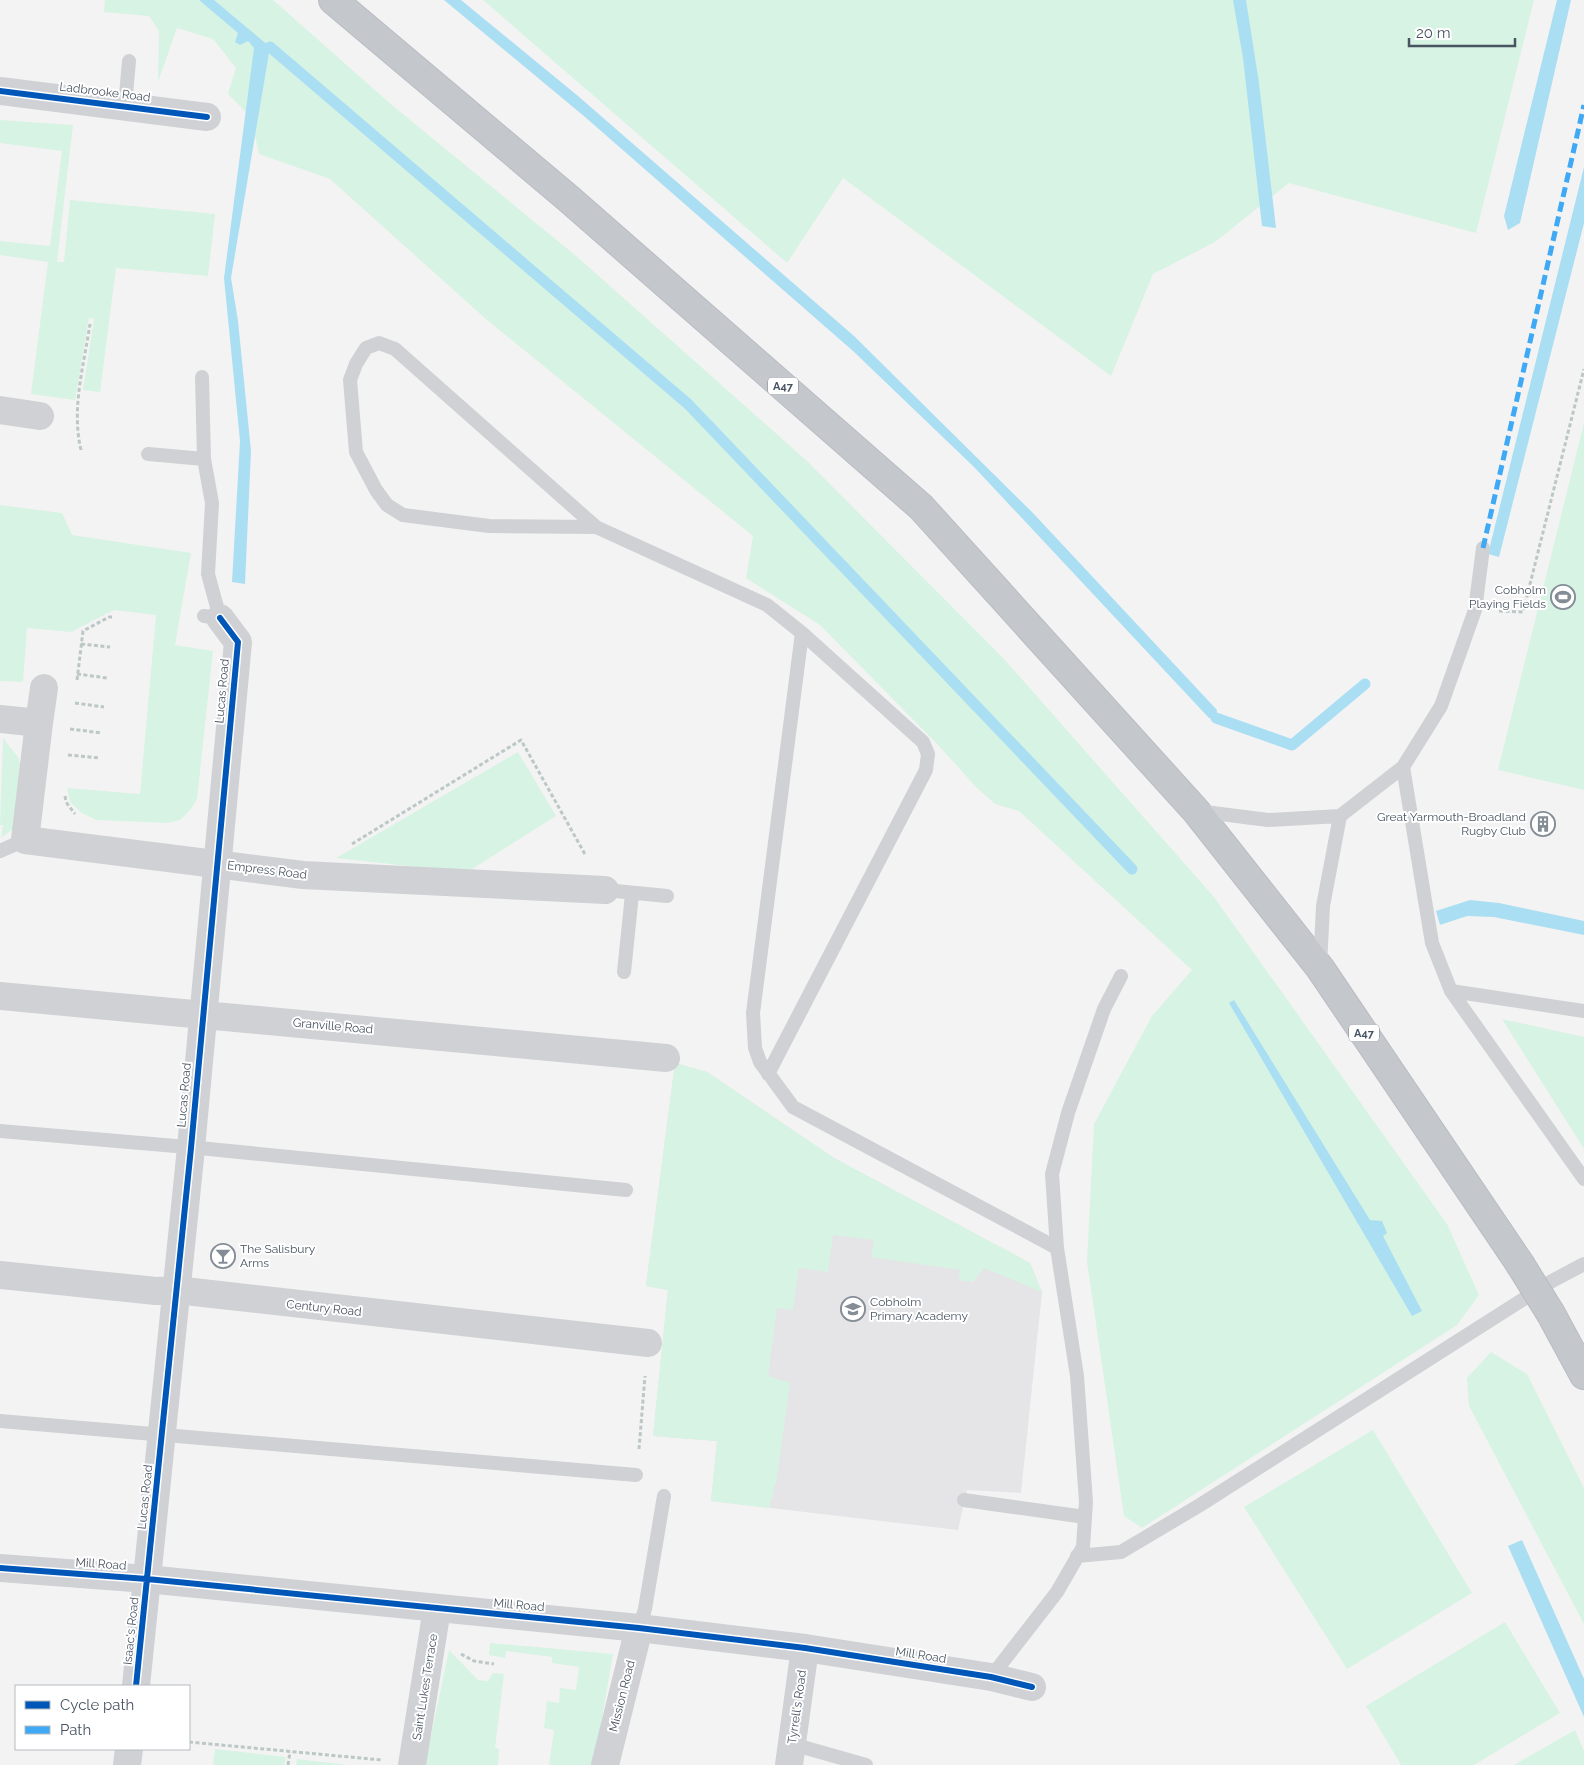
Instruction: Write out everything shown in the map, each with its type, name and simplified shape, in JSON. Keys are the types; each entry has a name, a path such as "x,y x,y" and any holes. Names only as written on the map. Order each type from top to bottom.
{"highway":[{"name":"A47","path":"333,0 569,199 920,507 1196,811 1320,968 1520,1264 1551,1314 1584,1375"}],"street":[{"name":"Ladbrooke Road","path":"0,91 207,117"},
{"path":"0,410 40,416"},
{"name":"Lucas Road","path":"148,1579 191,1148 238,642 212,617"},
{"path":"25,840 44,688"},
{"path":"0,719 39,723"},
{"name":"Empress Road","path":"25,840 303,875 605,890"},
{"name":"Granville Road","path":"0,996 666,1058"},
{"name":"Century Road","path":"0,1275 156,1291 176,1290 648,1343"},
{"name":"Mill Road","path":"0,1568 148,1579 639,1628 805,1648 991,1677 1032,1687"},
{"name":"Isaac's Road","path":"136,1685 148,1579"},
{"name":"Saint Lukes Terrace","path":"412,1764 437,1609"},
{"name":"Mission Road","path":"605,1765 639,1628"},
{"name":"Tyrrell's Road","path":"791,1754 805,1648"},
{"path":"127,1765 130,1750"}],"lane":[{"path":"125,106 129,60"},
{"path":"596,527 489,526 403,515 387,505 376,490 356,452 350,380 356,364 366,348 379,343 395,350 596,527 767,605 802,633 923,742 928,754 926,770 768,1074"},
{"path":"202,378 204,459 212,502 208,574 212,617"},
{"path":"148,454 204,459"},
{"path":"1196,811 1268,820 1340,816 1403,767 1440,706 1475,610 1482,548"},
{"path":"802,633 753,1013 755,1048 760,1062 793,1107 1057,1248"},
{"path":"1403,767 1432,943 1451,991 1584,1179"},
{"path":"1320,968 1323,906 1340,816"},
{"path":"0,851 25,840"},
{"name":"Empress Road","path":"605,890 667,896"},
{"path":"624,972 632,894"},
{"path":"991,1677 1057,1592 1083,1547 1086,1502 1077,1376 1057,1248 1052,1174 1068,1113 1104,1009 1121,976"},
{"path":"1451,991 1584,1011"},
{"path":"0,1132 191,1148 626,1190"},
{"path":"1077,1556 1120,1552 1208,1500 1552,1281 1584,1264"},
{"path":"0,1421 636,1475"},
{"path":"639,1628 645,1609 664,1496"},
{"path":"964,1500 1085,1518"},
{"path":"791,1754 866,1765"}],"path":[{"path":"80,450 76,431 77,405 90,324"},
{"path":"1475,610 1523,612 1584,369"},
{"path":"76,684 83,631 109,617 113,617"},
{"path":"81,644 110,647"},
{"path":"77,674 107,678"},
{"path":"73,712 76,694"},
{"path":"74,703 104,706"},
{"path":"69,738 71,721"},
{"path":"70,729 102,733"},
{"path":"345,849 521,740 605,890"},
{"path":"66,763 68,747"},
{"path":"67,755 100,758"},
{"path":"63,788 66,802 81,818"},
{"path":"636,1475 648,1343"},
{"path":"190,1742 412,1764"},
{"path":"288,1765 290,1752"}],"shaded area":[{"name":"Cobholm Primary Academy","path":"675,1063 707,1072 834,1158 1030,1263 1042,1292 1021,1493 967,1490 958,1530 711,1501 717,1441 653,1436 668,1290 646,1286"}],"green space":[{"path":"105,0 273,0 393,106 575,255 807,461 1004,659 1214,897 1447,1224 1479,1295 1457,1325 1142,1528 1124,1516 1087,1262 1094,1124 1152,1016 1192,970 1019,811 995,804 977,788 939,746 820,625 746,578 753,536 487,320 330,179 259,154 251,117 228,94 236,68 213,39 177,28 158,82 159,31 149,16 104,12"},
{"path":"483,0 1534,0 1476,233 1289,183 1215,242 1153,274 1111,376 843,178 787,263"},
{"path":"0,120 73,125 57,262 64,262 70,200 215,214 208,276 116,268 100,392 83,390 94,319 89,318 75,400 31,394 48,262 0,255 0,241 50,246 62,151 0,143"},
{"name":"Cobholm Playing Fields","path":"1584,423 1584,790 1498,770"},
{"path":"0,505 62,513 72,535 191,553 175,645 213,651 197,799 191,809 180,820 167,823 96,820 82,813 70,802 67,788 140,794 156,615 114,610 71,632 27,628 23,682 0,681"},
{"path":"3,738 18,757 22,771 18,817 12,830 1,838 3,825 0,825"},
{"path":"518,752 556,816 472,869 454,871 336,858"},
{"path":"1502,1019 1584,1037 1584,1149"},
{"path":"675,1063 707,1072 834,1158 1030,1263 1042,1292 984,1268 973,1282 959,1280 960,1270 871,1257 874,1240 833,1235 828,1272 799,1268 793,1310 777,1308 768,1376 790,1383 777,1478 769,1508 711,1501 717,1441 653,1436 668,1290 646,1286"},
{"path":"1491,1352 1527,1374 1584,1488 1584,1624 1469,1406 1467,1378"},
{"path":"1373,1430 1472,1593 1347,1669 1244,1507"},
{"path":"1505,1622 1560,1713 1474,1765 1401,1765 1366,1706"},
{"path":"490,1643 613,1654 594,1765 549,1765 554,1730 544,1728 547,1701 559,1703 560,1688 576,1690 579,1667 552,1663 552,1657 506,1651 505,1658 489,1655"},
{"path":"449,1650 478,1680 488,1681 493,1673 504,1674 495,1748 499,1749 498,1765 425,1765"},
{"path":"1575,1730 1584,1751 1584,1765 1514,1765"},
{"path":"215,1749 286,1757 284,1765 213,1765"},
{"path":"297,1759 348,1765 296,1765"}],"water":[{"path":"199,0 214,0 270,47 231,278 238,321 251,451 245,584 232,582 240,441 224,278 254,48 248,41 240,45 235,42 238,33"},
{"path":"444,0 461,0 578,96 854,336 1032,512 1217,710 1216,718 1209,718 974,467 853,351 585,117"},
{"path":"1233,0 1246,0 1259,83 1276,228 1262,226 1243,58"},
{"path":"1557,0 1571,0 1520,223 1508,230 1504,216"},
{"path":"1584,167 1584,223 1499,557 1488,554"},
{"path":"1470,900 1499,903 1584,921 1584,935 1494,917 1467,916 1440,925 1436,911"},
{"path":"1234,1000 1370,1220 1382,1221 1387,1233 1383,1236 1422,1311 1412,1316 1229,1003"},
{"path":"1522,1540 1584,1679 1584,1717 1508,1546"}],"waterway":[{"path":"270,47 688,404 1132,869"},
{"path":"1216,718 1292,745 1365,684"}],"marked path":[{"path":"1483,548 1584,105"}],"cycle path":[{"path":"0,91 207,117"},
{"path":"136,1685 191,1148 238,642 220,618"},
{"path":"0,1568 147,1579 639,1628 805,1648 991,1677 1032,1687"}],"place":[{"name":"Cobholm Playing Fields","path":"1563,597"},
{"name":"Great Yarmouth-Broadland Rugby Club","path":"1543,824"},
{"name":"The Salisbury Arms","path":"223,1256"},
{"name":"Cobholm Primary Academy","path":"853,1309"}]}
